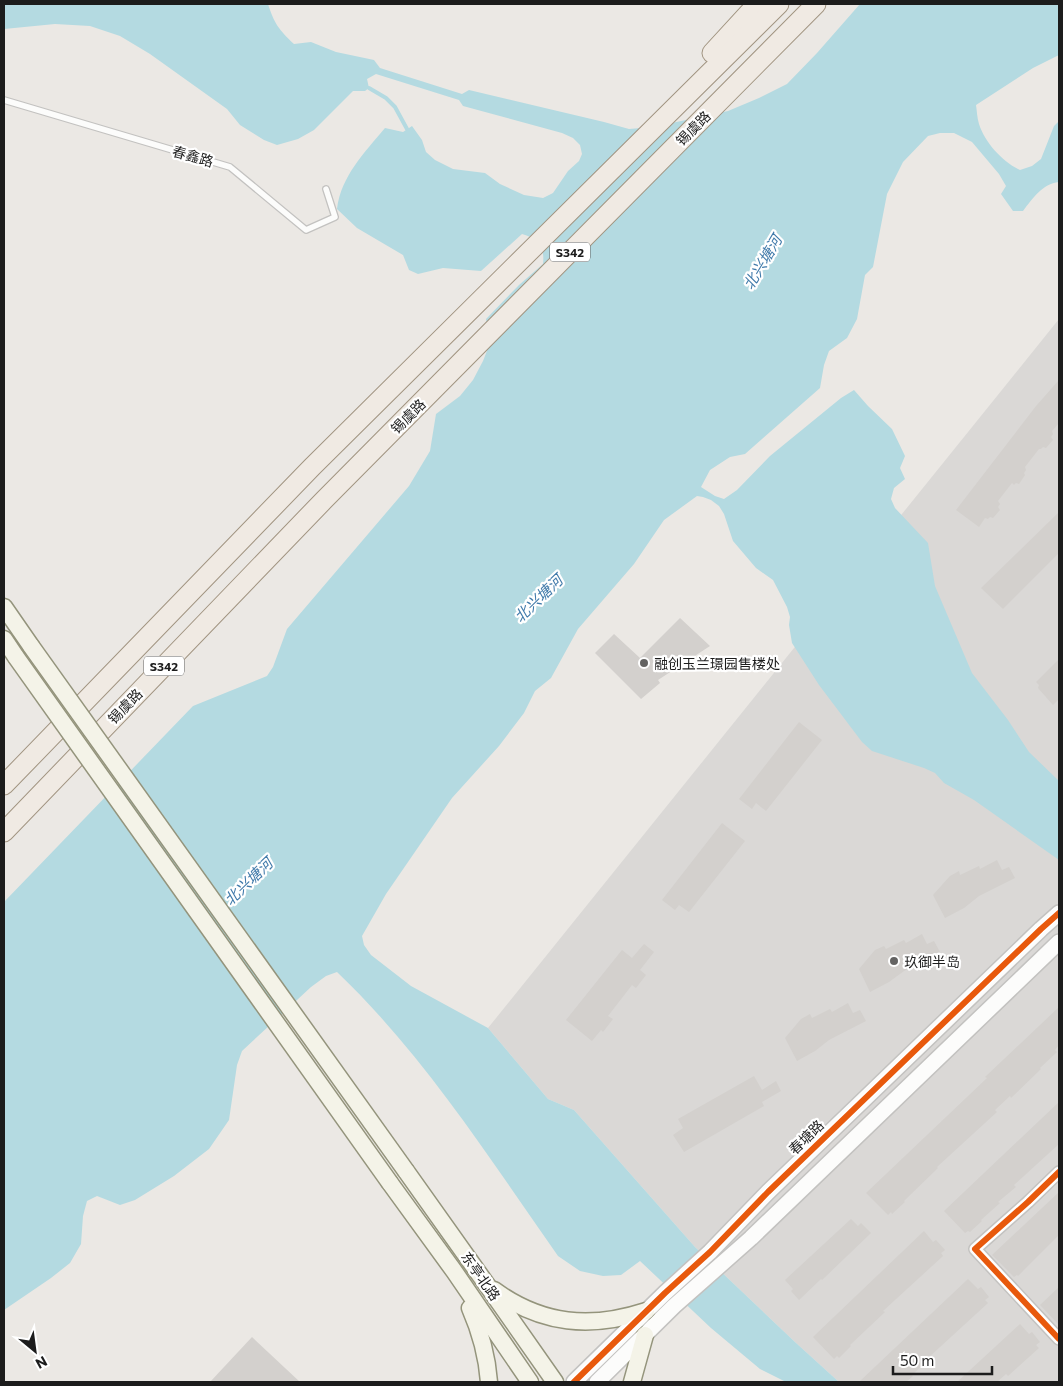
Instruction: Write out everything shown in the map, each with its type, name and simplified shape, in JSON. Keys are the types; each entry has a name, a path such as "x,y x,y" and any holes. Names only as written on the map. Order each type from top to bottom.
{"main road":[{"path":"618,163 757,4"},
{"name":"锡虞路","path":"4,785 312,467 779,4"},
{"name":"锡虞路","path":"4,832 324,500 816,4"},
{"name":"东亭北路","path":"4,607 554,1382"},
{"name":"东亭北路","path":"4,639 454,1272 530,1382"},
{"path":"454,1272 477,1324 486,1352 489,1382"},
{"path":"487,1285 523,1308 563,1320 605,1321 646,1311"},
{"path":"632,1382 645,1335"}],"street":[{"name":"春塘路","path":"574,1382 646,1311 710,1252 768,1192 1059,913"},
{"path":"597,1382 674,1306 804,1187 1059,942"},
{"path":"1059,1172 975,1249 1059,1339"}],"lane":[{"name":"春鑫路","path":"4,100 230,166 306,230 335,217 326,189"}],"shaded area":[{"path":"1059,319 1059,1382 839,1382 695,1247 574,1110 548,1099 488,1028"}],"water":[{"name":"北兴塘河","path":"4,4 268,4 278,26 294,44 311,42 336,52 374,60 380,68 462,94 469,90 629,129 653,127 728,111 787,84 860,4 1059,4 1059,55 1033,68 976,105 978,122 990,145 1001,157 1020,170 1032,166 1041,159 1054,126 1059,121 1059,182 1043,189 1023,211 1013,211 1001,194 1006,186 999,174 972,142 954,133 940,133 928,136 903,162 887,194 873,267 865,275 857,319 847,338 829,351 824,365 820,388 745,454 730,457 710,470 701,487 715,496 724,499 737,490 770,456 841,398 854,390 892,429 905,456 900,468 905,479 894,488 891,499 895,508 928,543 935,586 972,673 1008,720 1029,752 1059,781 1059,860 974,800 944,783 935,773 872,751 862,742 819,685 792,643 789,625 790,617 787,607 773,580 756,568 733,541 724,514 719,506 711,500 697,496 664,520 634,564 578,629 551,678 535,691 524,713 499,746 452,798 386,894 362,936 364,945 371,955 411,986 488,1028 548,1099 574,1110 695,1247 839,1382 786,1382 760,1369 711,1328 640,1261 621,1275 603,1276 580,1271 558,1256 481,1145 427,1072 369,1004 337,972 326,976 311,987 242,1051 237,1065 229,1120 209,1149 174,1176 135,1200 120,1205 97,1196 87,1201 83,1216 81,1244 70,1263 4,1310 4,902 193,706 267,676 273,667 287,629 409,486 430,451 436,414 460,396 473,380 483,361 490,343 486,319 519,285 543,264 543,253 539,244 532,238 522,234 481,271 443,268 418,274 409,270 403,255 357,228 337,209 343,186 362,155 385,128 403,132 412,126 422,140 426,152 435,160 453,169 485,173 500,184 524,195 543,198 553,193 568,171 579,161 582,154 580,145 573,138 562,133 463,106 459,100 376,74 367,79 369,88 365,91 353,91 314,130 298,139 277,145 264,140 240,125 227,109 150,54 120,36 90,26 55,24 4,29"}],"building":[{"path":"1059,380 1059,423 1052,431 1051,437 1053,440 1046,448 1039,449 1025,467 1025,475 1019,484 1016,483 1014,485 1012,483 998,501 1000,510 993,518 985,518 979,527 956,510 1036,406"},
{"path":"1059,512 1059,553 1003,609 981,588"},
{"name":"融创玉兰璟园售楼处","path":"680,618 710,646 658,680 660,683 641,699 595,653 614,634 640,658"},
{"path":"1059,659 1059,699 1053,705 1038,688 1039,685 1036,682"},
{"path":"799,722 822,740 766,811 756,803 752,809 739,799"},
{"path":"722,823 745,841 689,912 679,905 675,910 662,900"},
{"path":"997,860 1002,870 1009,867 1015,878 979,896 964,908 945,918 933,895 950,876 959,871 960,875 979,866 980,869"},
{"name":"玖御半岛","path":"922,934 927,944 934,941 940,952 870,992 859,969 875,950 884,946 886,949 904,940 906,943"},
{"path":"644,944 654,952 640,970 646,975 636,988 632,985 608,1016 613,1019 603,1032 601,1030 592,1041 566,1020 622,950 632,958"},
{"path":"848,1003 853,1013 860,1010 866,1021 829,1040 815,1051 797,1061 785,1038 801,1019 810,1014 812,1018 830,1009 832,1012"},
{"path":"1059,1007 1059,1045 1055,1050 1057,1052 1011,1098 1010,1096 995,1110 997,1112 937,1167 905,1202 892,1214 891,1212 888,1215 866,1193"},
{"path":"754,1076 762,1090 776,1081 781,1091 762,1102 764,1106 684,1152 673,1135 683,1128 678,1119"},
{"path":"1059,1102 1059,1144 1014,1185 1016,1187 998,1202 1000,1203 982,1221 970,1232 965,1233 944,1211"},
{"path":"1059,1192 1059,1235 1018,1276 1014,1277 992,1255"},
{"path":"851,1219 858,1226 861,1223 871,1233 799,1300 785,1280"},
{"path":"924,1231 933,1242 936,1240 945,1250 941,1253 943,1256 883,1311 885,1312 839,1358 837,1356 834,1359 813,1337"},
{"path":"968,1279 978,1289 981,1287 989,1297 985,1300 988,1303 928,1358 913,1376 906,1382 859,1382"},
{"path":"1059,1287 1059,1325 1040,1305"},
{"path":"1020,1324 1029,1334 1032,1332 1040,1342 1036,1345 1039,1348 1008,1376 1006,1374 997,1382 957,1382"},
{"path":"252,1337 300,1382 210,1382"}],"waterway":[{"path":"369,88 386,98 395,107 407,129"}],"cycle path":[{"path":"574,1382 710,1252 768,1192 1059,913"},
{"path":"1059,1172 975,1249 1059,1339"}],"place":[{"name":"融创玉兰璟园售楼处","path":"644,663"},
{"name":"玖御半岛","path":"894,961"}]}
